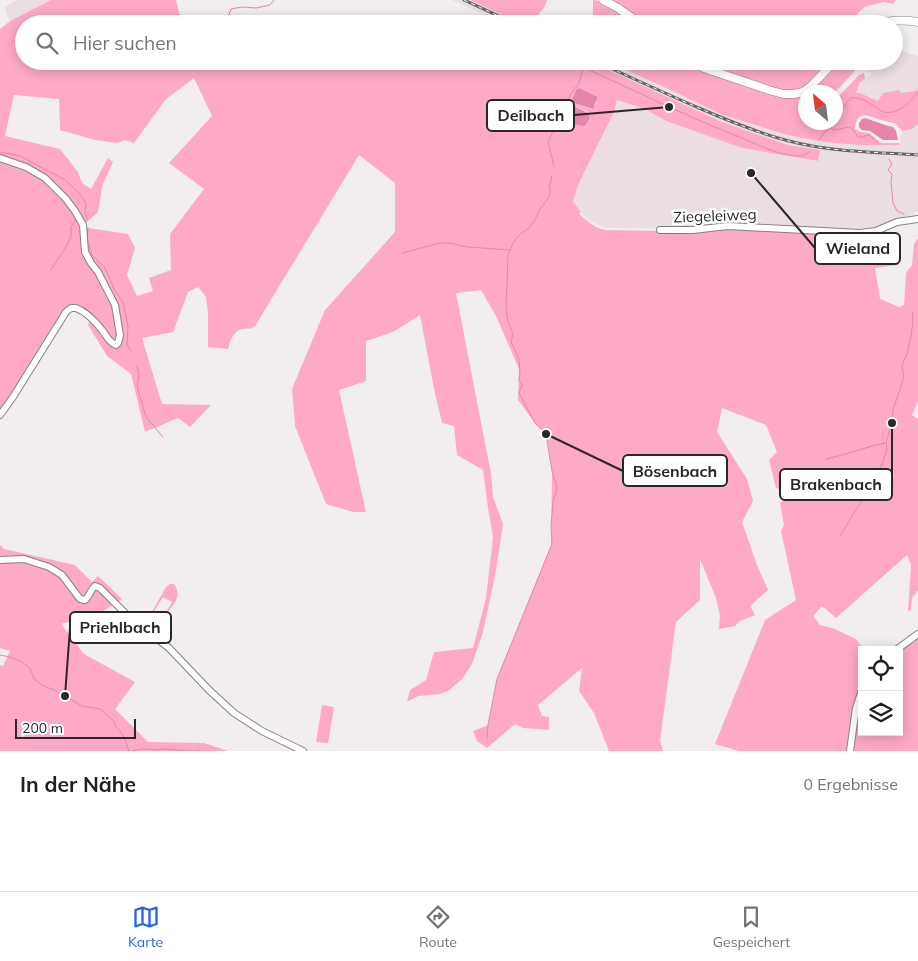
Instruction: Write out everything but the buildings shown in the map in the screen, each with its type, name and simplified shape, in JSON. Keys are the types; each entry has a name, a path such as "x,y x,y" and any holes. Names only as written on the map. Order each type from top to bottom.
{"main road":[{"path":"603,0 628,15"},
{"path":"903,21 918,22"},
{"path":"710,70 783,94 803,92 810,88 827,70"}],"street":[{"path":"0,158 26,167 45,178 75,211 83,225 85,252 115,305 120,336 116,345 109,340 98,324 83,311 76,308 68,310 0,415"},
{"name":"Ziegeleiweg","path":"660,230 693,230 734,226 860,233 876,231 897,222 918,218"},
{"path":"0,560 24,559 49,567 62,576 80,599 85,600 95,586 100,588 132,620 167,646 240,718 303,751"},
{"path":"902,646 918,634"},
{"path":"850,751 856,708 862,691"}],"shaded area":[{"path":"17,0 51,0 22,15 15,15 15,18 10,21 5,7"},
{"path":"51,0 176,0 180,15 22,15"},
{"path":"452,0 470,0 502,15 485,15"},
{"path":"470,0 547,0 544,8 538,15 502,15"},
{"path":"593,0 610,6 623,15 593,15"},
{"path":"609,0 896,0 893,4 883,2 864,7 856,15 635,15"},
{"path":"15,18 15,70 609,70 722,122 788,145 820,150 818,161 742,148 666,121 645,109 617,100 614,112 578,185 573,201 581,212 579,214 594,226 605,230 771,229 881,232 891,237 896,244 898,265 875,268 880,299 899,307 904,305 906,273 912,265 914,244 918,238 918,401 912,415 918,419 918,590 912,598 911,610 908,611 911,565 907,555 836,618 822,606 813,616 820,625 835,629 856,639 861,646 858,646 858,736 903,736 903,647 918,636 918,751 739,751 715,744 765,620 796,600 781,531 784,525 780,503 785,499 782,490 776,488 769,460 777,452 766,425 722,408 717,432 747,479 753,501 742,522 768,590 750,606 755,615 740,621 735,626 719,629 720,616 716,598 700,559 700,600 676,622 660,741 663,751 609,751 594,713 579,691 582,668 538,705 542,716 549,717 549,730 523,728 515,724 487,748 477,741 473,731 488,725 497,679 551,545 552,471 546,434 518,400 519,369 496,316 481,290 456,293 491,474 493,497 503,524 496,571 483,632 472,664 462,679 448,691 440,694 418,696 407,702 410,690 426,680 434,652 473,648 486,598 493,537 483,470 457,455 454,426 442,423 420,315 393,332 366,341 366,381 339,390 366,512 353,512 326,504 295,426 292,389 325,310 395,232 395,183 359,155 255,326 240,330 234,334 228,349 208,347 206,297 198,287 188,292 173,332 142,338 162,404 211,405 190,427 178,418 145,432 131,374 107,356 88,325 91,316 73,307 0,412 0,29 10,21","holes":["194,78 212,116 169,163 204,189 170,234 171,270 149,278 153,291 137,296 127,275 135,248 128,234 82,227 98,212 102,186 113,162 108,158 91,189 82,183 78,172 60,149 5,136 14,95 59,99 60,130 95,140 117,143 125,140 134,143 165,100","579,88 598,97 592,109 574,103 572,100 576,90","570,106 588,112 589,121 586,126 574,124 563,118"]},
{"path":"903,52 918,56 918,89 915,91 901,93 899,90 883,93 878,101 856,93 860,82 872,74 870,70 903,70"},
{"path":"609,70 625,70 723,115 787,135 824,142 899,145 902,131 912,129 918,124 918,211 905,217 906,219 873,231 606,228 587,219 573,201 578,185 614,112 617,100 645,109 666,121 743,148 818,161 819,150 788,145 722,122"},
{"path":"625,70 705,70 736,81 738,75 719,70 855,70 842,85 798,85 798,130 843,130 843,92 859,75 864,73 865,79 860,82 856,93 878,101 883,93 899,90 901,93 918,89 918,124 912,129 902,131 895,123 866,115 862,115 856,123 855,129 860,132 869,133 881,143 899,143 899,145 860,145 824,142 787,135 723,115"},
{"path":"579,88 598,97 593,109 574,103 572,100 576,90"},
{"path":"570,106 588,113 589,120 585,126 574,124 563,118"},
{"path":"865,118 893,127 898,140 883,140 870,131 862,130 859,127 859,123"},
{"path":"0,545 4,549 75,565 92,582 98,576 122,599 100,613 61,624 84,654 135,682 115,709 148,742 204,743 228,751 0,751 0,665 3,666 10,651 0,648"},
{"path":"174,584 178,595 163,623 167,638 160,623 172,602 163,597 150,618 157,622 164,640 145,624 166,587"},
{"path":"322,705 334,707 328,743 316,742"}],"waterway":[{"path":"229,15 231,9 242,7 256,8 270,5 274,0"},
{"path":"554,166 548,142 571,94 579,83 583,70"},
{"path":"589,70 767,149 797,156 804,155 810,151"},
{"path":"843,108 851,98 857,98 881,111 895,112 904,107 918,92"},
{"path":"843,128 849,127 853,129 858,137 869,135 879,144"},
{"path":"819,140 827,130"},
{"path":"0,152 20,156 65,180 80,194 86,204 85,212 87,219"},
{"path":"889,159 892,164 888,170 892,174 893,203 897,211 904,214"},
{"path":"487,738 497,679 552,544 553,501 557,488 552,471 546,434 535,423 519,393 522,385 519,380 519,359 511,342 513,334 506,308 508,255 516,239 530,227 548,198 552,175"},
{"path":"51,270 66,247 71,237 71,227 77,218"},
{"path":"88,228 87,238 92,255 105,268 114,289 123,302 128,326 127,345 131,351"},
{"path":"402,253 440,243 510,250"},
{"path":"840,536 868,493 887,450 886,442 892,423 893,410 904,377 902,365 907,354 911,336 912,311"},
{"path":"137,366 139,375 137,387 146,417 163,437"},
{"path":"826,459 885,443"},
{"path":"0,655 24,663 30,669 34,676 33,678 42,685 82,706 100,709 115,722 115,726 122,734 129,751"},
{"path":"132,751 142,749 200,750"}],"railway":[{"path":"464,0 496,15"},
{"path":"614,70 710,113 777,138 805,145 837,149 918,155"}],"place":[{"name":"Deilbach","path":"669,107"},
{"name":"Wieland","path":"751,173"},
{"name":"Brakenbach","path":"892,423"},
{"name":"Bösenbach","path":"546,434"},
{"name":"Priehlbach","path":"65,696"}]}
